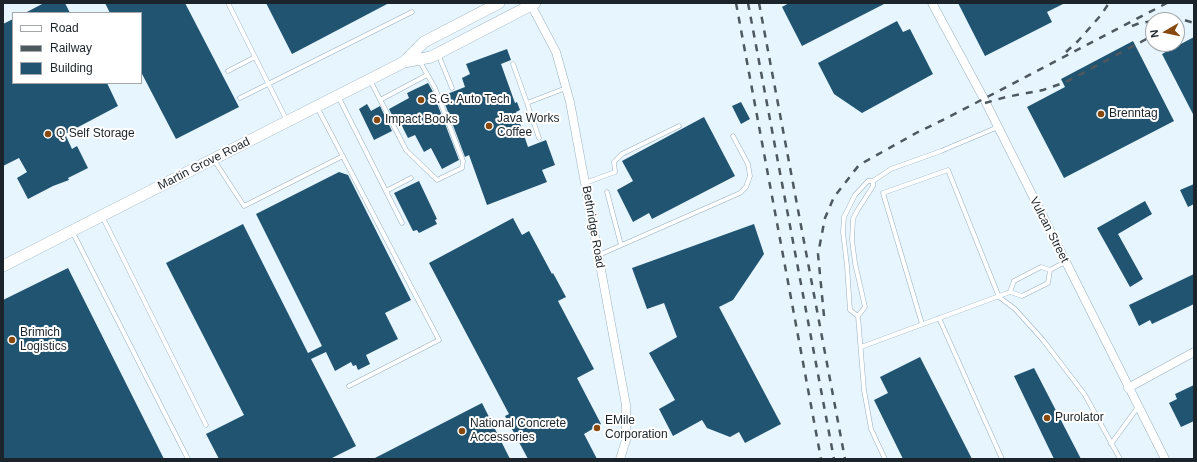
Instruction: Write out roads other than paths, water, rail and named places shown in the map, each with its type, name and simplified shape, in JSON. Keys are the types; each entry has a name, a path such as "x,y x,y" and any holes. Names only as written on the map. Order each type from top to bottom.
{"main road":[{"name":"Martin Grove Road","path":"404,62 424,42 499,3"},
{"name":"Martin Grove Road","path":"3,266 404,62 431,57 438,54 532,4"}],"street":[{"name":"Vulcan Street","path":"932,3 984,99 1164,459"},
{"name":"Bethridge Road","path":"532,4 556,52 570,102 626,405 626,440 620,459"},
{"path":"1128,388 1194,352"}],"lane":[{"path":"228,3 287,122"},
{"path":"240,98 412,12"},
{"path":"438,54 452,88"},
{"path":"228,71 255,57"},
{"path":"370,80 406,150 437,180 462,168 463,161 435,88 419,59"},
{"path":"513,64 539,138"},
{"path":"380,100 427,75"},
{"path":"527,103 566,87"},
{"path":"337,96 402,223"},
{"path":"317,106 439,340 349,386"},
{"path":"585,184 615,172 614,162 622,154 679,126"},
{"path":"858,316 850,310 843,232 844,217 855,195 868,181 873,181 891,169 941,151 998,127"},
{"path":"598,255 740,193 746,186 750,176 748,164 733,136"},
{"path":"213,159 244,206 343,156"},
{"path":"922,324 883,193 948,170 999,297 1015,309 1043,340 1085,395 1120,459"},
{"path":"386,191 411,178"},
{"path":"873,181 873,186 853,219 852,240 855,264 865,306 858,316 864,390 871,429 885,459"},
{"path":"607,192 622,245"},
{"path":"102,216 206,425"},
{"path":"72,230 188,459"},
{"path":"1010,292 1014,281 1041,267 1050,270 1065,262"},
{"path":"861,347 1010,292 1022,296 1048,283 1050,270"},
{"path":"939,318 1002,459"},
{"path":"1112,444 1138,407"}],"railway":[{"path":"736,3 821,459"},
{"path":"748,3 834,459"},
{"path":"759,3 845,459"},
{"path":"1066,52 1101,15 1109,3"},
{"path":"824,316 818,254 825,218 834,197 859,165 918,132 1167,3"},
{"path":"1185,20 1194,23"},
{"path":"1132,26 1145,22"},
{"path":"985,103 1006,97 1043,90 1066,82 1145,40"}],"place":[{"name":"S.G. Auto Tech","path":"421,100"},
{"name":"Brenntag","path":"1101,114"},
{"name":"Impact Books","path":"377,120"},
{"name":"Java Works Coffee","path":"489,126"},
{"name":"Q Self Storage","path":"48,134"},
{"name":"Brimich Logistics","path":"12,340"},
{"name":"Purolator","path":"1047,418"},
{"name":"EMile Corporation","path":"597,428"},
{"name":"National Concrete Accessories","path":"462,431"}]}
